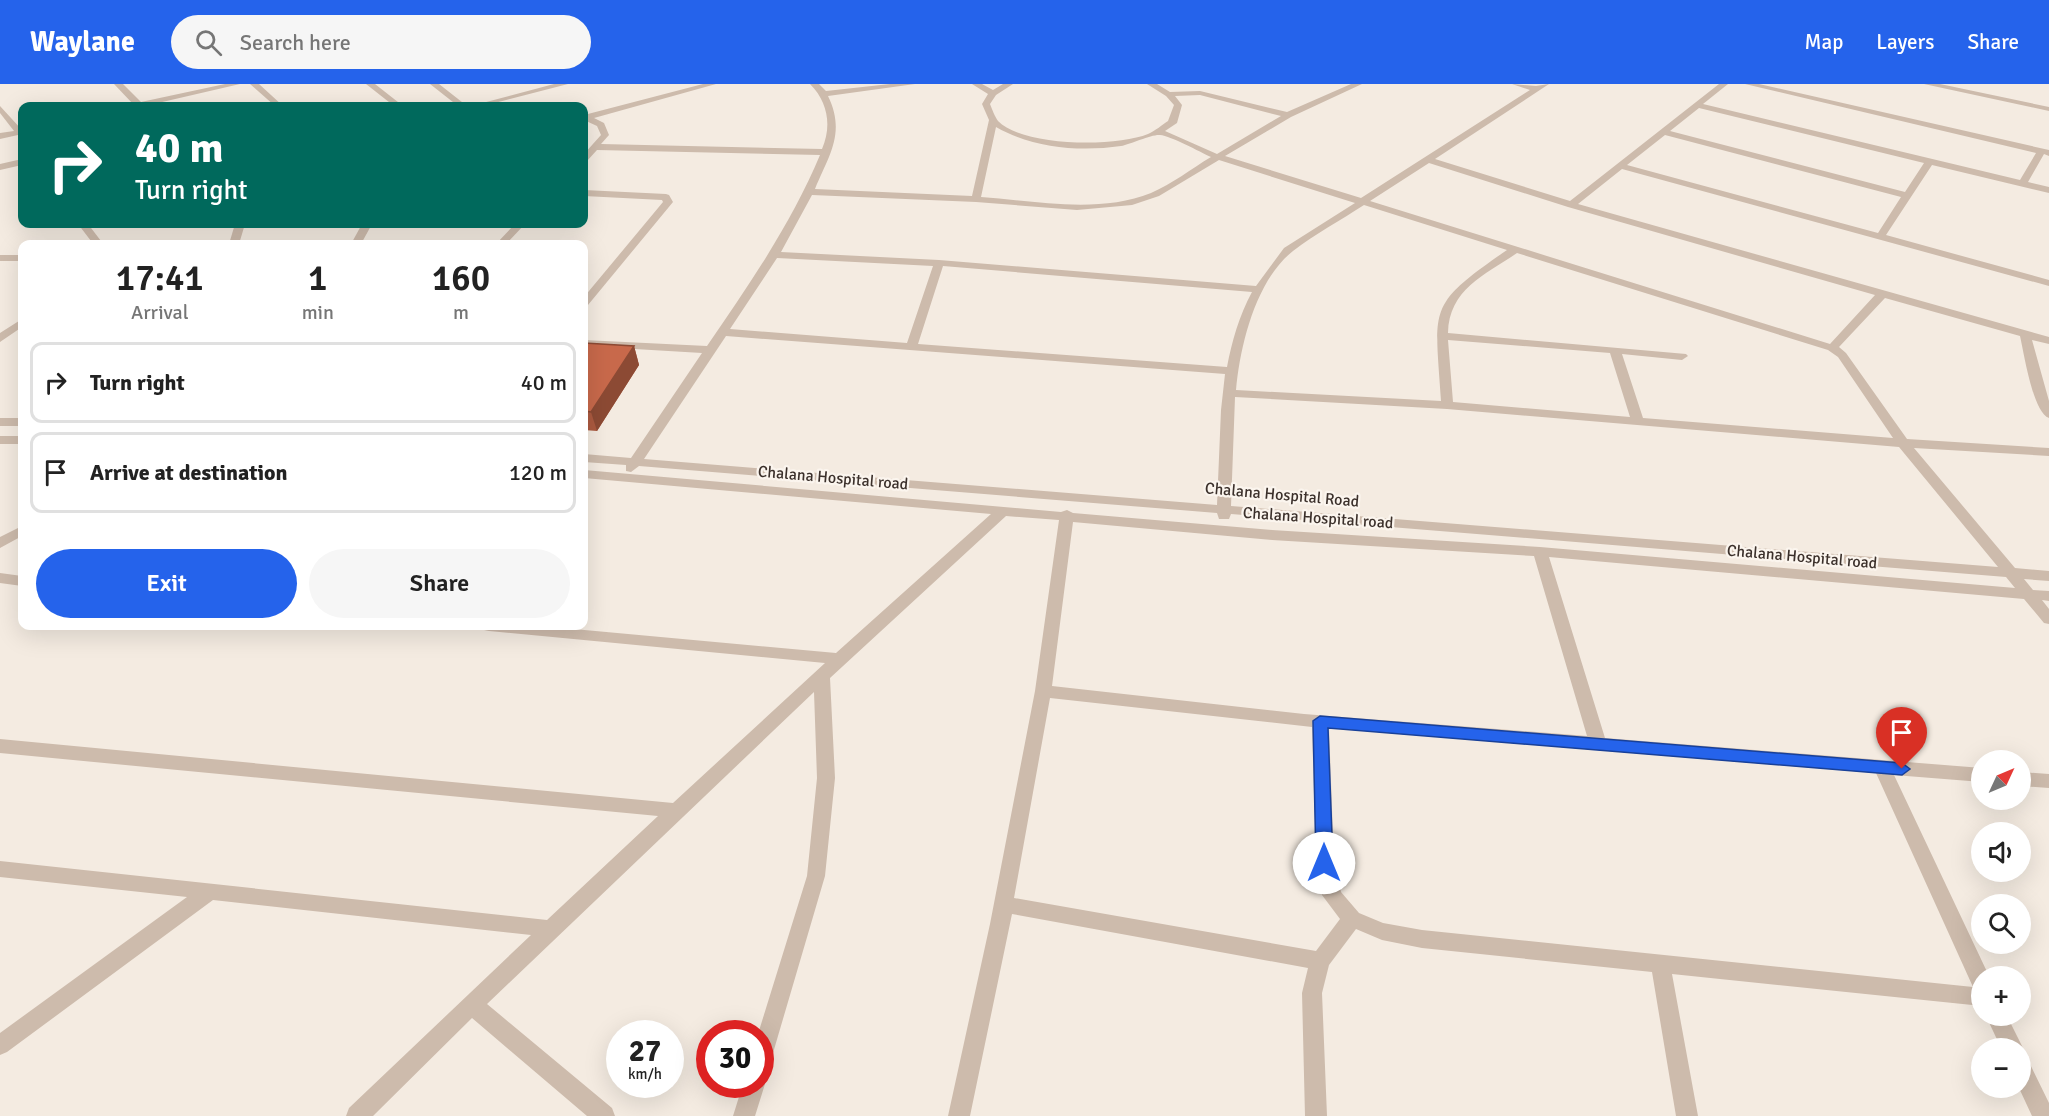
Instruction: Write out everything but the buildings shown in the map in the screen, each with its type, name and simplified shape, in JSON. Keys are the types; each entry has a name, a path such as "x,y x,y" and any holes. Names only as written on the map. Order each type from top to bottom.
{"street":[{"path":"118,84 135,102"},
{"path":"157,102 236,84"},
{"path":"254,84 274,102"},
{"path":"370,84 394,102"},
{"path":"434,84 458,102"},
{"path":"491,102 564,84"},
{"path":"588,116 712,84"},
{"path":"625,477 774,255 809,192 833,133 830,108 823,94 814,84"},
{"path":"823,94 911,84"},
{"path":"976,84 993,93"},
{"path":"1009,84 993,93 986,104 988,116 1021,136 1070,145 1124,142 1160,132 1178,116 1178,105 1169,94 1151,84"},
{"path":"1516,84 1541,87"},
{"path":"1571,205 1724,84"},
{"path":"1749,84 2045,152 2022,184"},
{"path":"1928,84 2049,110"},
{"path":"809,192 976,199 1077,207 1132,202 1156,194 1215,156 1288,115 1353,85"},
{"path":"1223,528 1231,371 1235,348 1257,289 1268,269 1288,250 1360,202 1541,87"},
{"path":"1169,94 1200,93 1288,115"},
{"path":"1696,105 2049,190"},
{"path":"1,110 18,129"},
{"path":"588,119 605,130 596,147 588,155"},
{"path":"976,199 993,121"},
{"path":"1160,132 1215,156 1832,348 1842,355 1903,443 2049,619"},
{"path":"1664,132 1908,196"},
{"path":"0,136 18,134"},
{"path":"596,147 826,152"},
{"path":"1428,160 1571,205 1884,292 2049,341"},
{"path":"1880,237 1930,162"},
{"path":"0,167 18,163"},
{"path":"1620,166 2049,283"},
{"path":"588,193 653,194 666,197 668,202 588,298"},
{"path":"86,228 95,240"},
{"path":"505,240 516,228"},
{"path":"1448,405 1444,336 1446,307 1460,289 1516,249"},
{"path":"774,255 939,263 1257,289"},
{"path":"0,258 18,258"},
{"path":"911,347 939,263"},
{"path":"1832,348 1884,292"},
{"path":"0,322 18,322"},
{"path":"0,339 18,325"},
{"path":"722,332 1231,371"},
{"path":"2025,334 2040,395 2049,414"},
{"path":"1444,336 1682,356"},
{"path":"588,343 709,350"},
{"path":"1616,350 1638,421"},
{"path":"1229,393 1448,405 1903,443 2049,452"},
{"path":"0,422 18,422"},
{"path":"0,440 18,440"},
{"name":"Chalana Hospital Road","path":"588,458 2049,576"},
{"name":"Chalana Hospital road","path":"588,474 1004,511 1067,514 1223,528 1272,535 1540,552 2049,596"},
{"path":"357,1116 471,1004 822,677 838,659 1004,511"},
{"path":"959,1116 1004,904 1043,691 1067,514"},
{"path":"0,543 18,532"},
{"path":"1540,552 1598,744"},
{"path":"0,578 18,580"},
{"path":"531,630 838,659"},
{"path":"773,1020 816,876 826,778 822,677"},
{"path":"1043,691 1320,721 1971,775"},
{"path":"1320,721 1324,863 1332,895 1352,919 1382,931 1422,939 1971,996"},
{"path":"0,746 678,811"},
{"path":"1882,767 1974,966"},
{"path":"2031,780 2049,781"},
{"path":"0,869 552,929"},
{"path":"0,1045 208,893"},
{"path":"1004,904 1320,961"},
{"path":"1316,1116 1311,993 1320,961 1352,919"},
{"path":"1660,963 1687,1116"},
{"path":"471,1004 604,1116"},
{"path":"2031,1089 2044,1116"},
{"path":"744,1116 750,1098"}],"route":[{"path":"1324,863 1324,794 1320,721 1902,769"}]}
